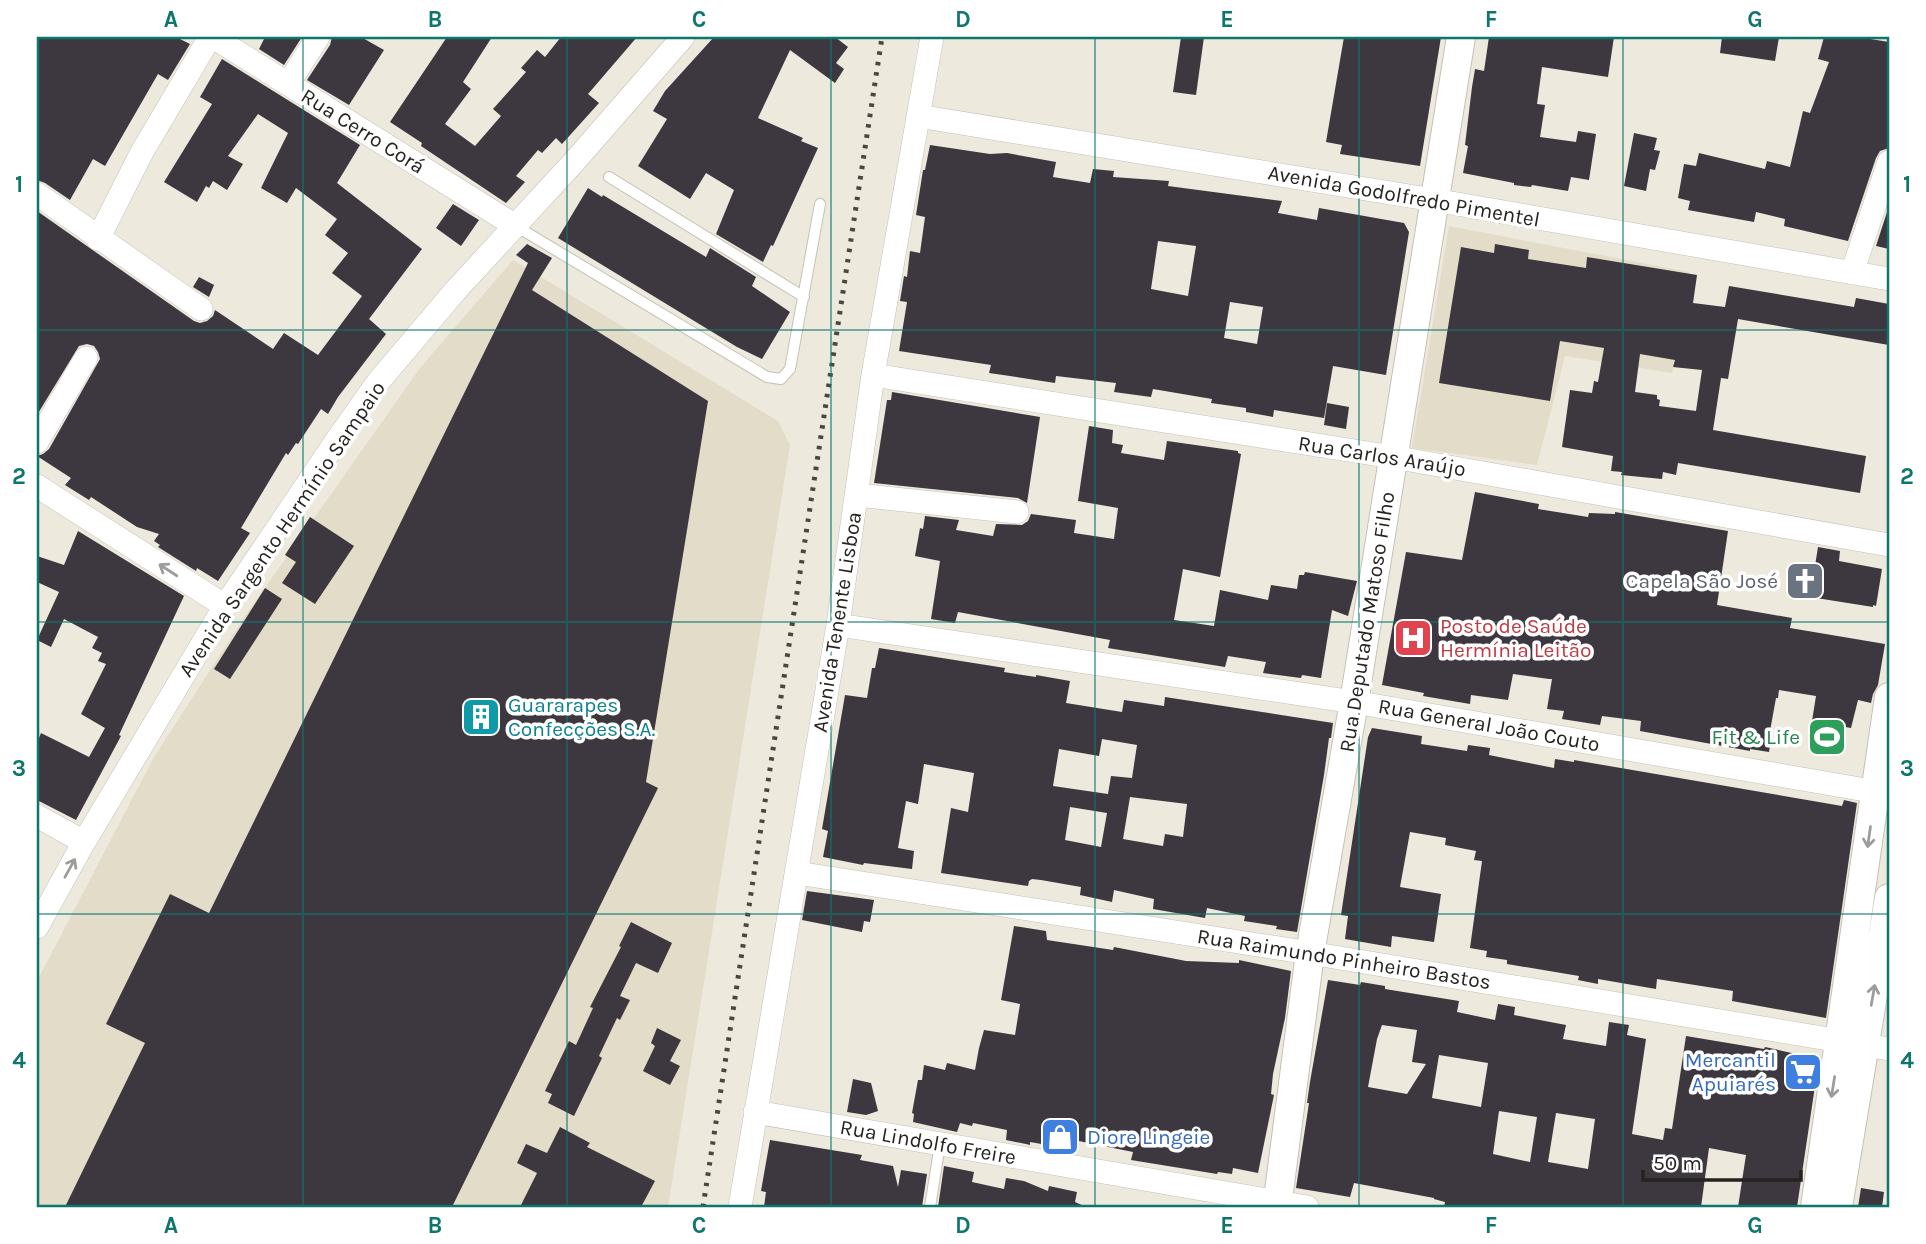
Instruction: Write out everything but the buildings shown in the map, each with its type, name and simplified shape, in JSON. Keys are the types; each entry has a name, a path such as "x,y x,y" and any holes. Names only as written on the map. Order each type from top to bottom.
{"street":[{"name":"Rua Cerro Corá","path":"212,37 514,225"},
{"path":"98,239 142,152 212,37"},
{"path":"288,84 318,37"},
{"name":"Avenida Sargento Hermínio Sampaio","path":"37,927 84,842 225,607 378,382 683,37"},
{"name":"Avenida Tenente Lisboa","path":"740,1207 838,625 873,375 932,37"},
{"name":"Rua Deputado Matoso Filho","path":"1277,1205 1310,953 1354,702 1461,37"},
{"name":"Avenida Godolfredo Pimentel","path":"918,116 1434,200 1889,279"},
{"path":"1852,273 1889,162"},
{"path":"37,194 201,309"},
{"path":"37,442 86,358"},
{"name":"Rua Carlos Araújo","path":"873,375 1393,457 1889,545"},
{"path":"37,486 225,607"},
{"path":"857,495 1017,512"},
{"name":"Rua General João Couto","path":"838,625 1354,702 1882,793"},
{"path":"1815,1207 1865,1044 1889,697"},
{"path":"37,816 84,842"},
{"name":"Rua Raimundo Pinheiro Bastos","path":"797,873 1310,953 1865,1044"},
{"path":"1839,1207 1889,898"},
{"name":"Rua Lindolfo Freire","path":"755,1112 1277,1205 1307,1207"}],"lane":[{"path":"609,177 804,297"},
{"path":"514,225 767,377 781,379 790,369 820,204"},
{"path":"930,1207 940,1144"}],"shaded area":[{"path":"1449,226 1689,272 1672,373 1565,356 1537,465 1412,448"},
{"name":"Guararapes Confecções S.A.","path":"513,260 778,421 790,445 668,1207 37,1207 37,981 154,757 245,616 420,368"}],"railway":[{"path":"703,1207 882,37"}],"place":[{"name":"Capela São José","path":"1805,581"},
{"name":"Posto de Saúde Hermínia Leitão","path":"1413,638"},
{"name":"Guararapes Confecções S.A.","path":"481,717"},
{"name":"Fit & Life","path":"1827,737"},
{"name":"Mercantil Apuiarés","path":"1803,1072"},
{"name":"Diore Lingeie","path":"1060,1137"}]}
